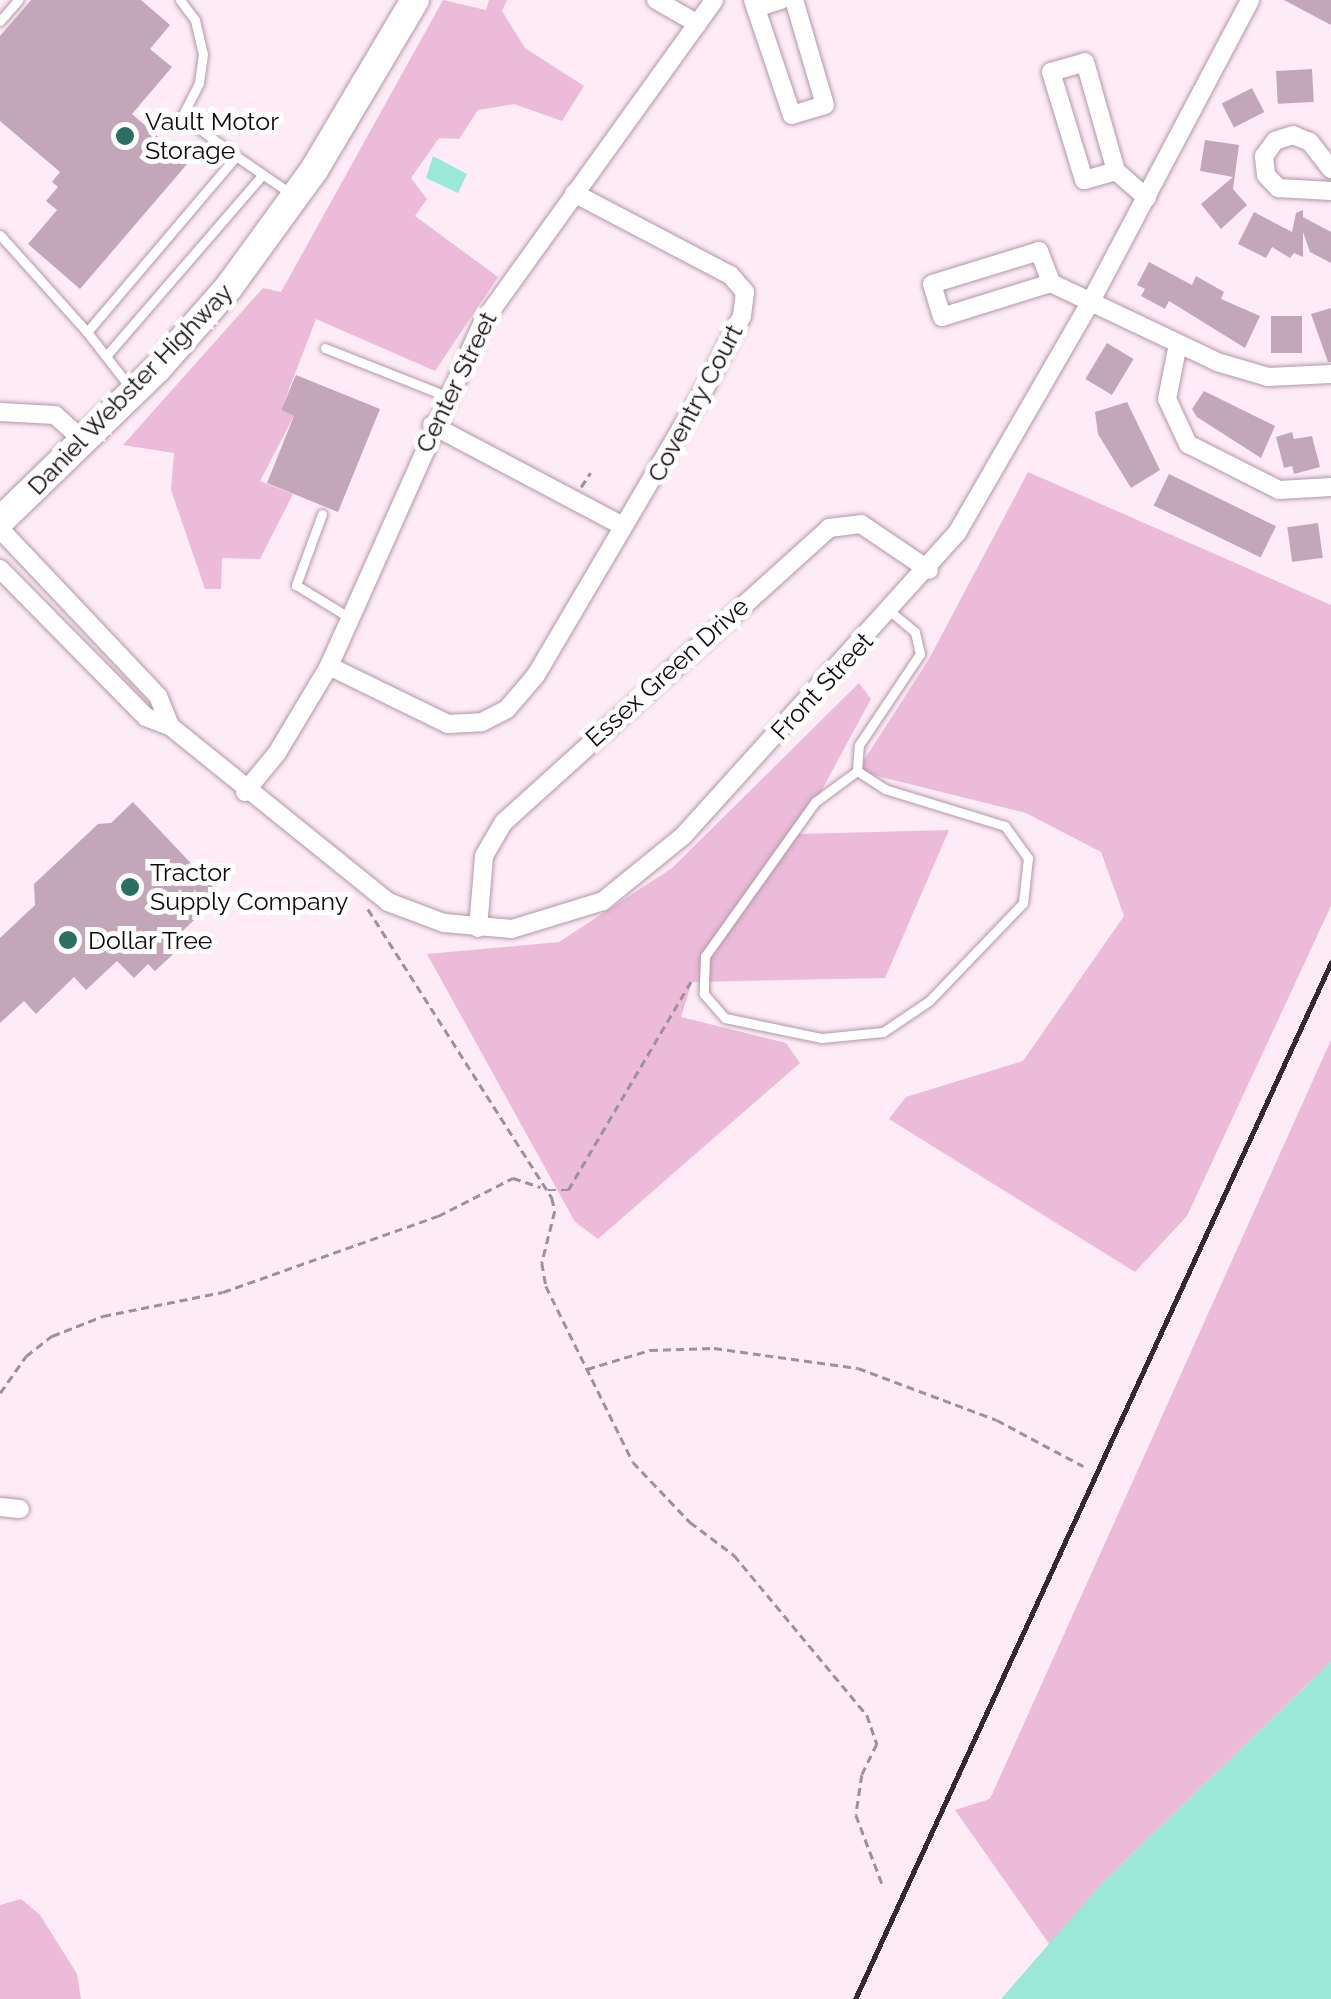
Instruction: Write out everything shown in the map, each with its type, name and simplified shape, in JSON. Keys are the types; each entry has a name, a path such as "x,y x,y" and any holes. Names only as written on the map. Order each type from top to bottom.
{"main road":[{"name":"Daniel Webster Highway","path":"0,521 133,393 229,287 296,197 415,0"}],"street":[{"path":"656,0 698,24"},
{"name":"Center Street","path":"245,792 277,753 329,666 432,425 503,290 714,0"},
{"path":"781,0 756,3 792,115 825,106 794,0"},
{"name":"Front Street","path":"0,569 146,716 170,726 360,884 418,915 478,928 542,924 633,882 929,570 979,501 1147,198 1250,0"},
{"path":"1116,171 1084,180 1051,72 1085,62 1116,171 1126,186 1147,198"},
{"path":"1331,169 1310,142 1293,135 1275,141 1264,156 1266,174 1278,188 1331,191"},
{"name":"Coventry Court","path":"329,666 434,720 464,725 496,716 536,675 706,386 742,316 746,292 730,275 574,193"},
{"path":"1051,283 1039,251 932,284 942,317 1051,283 1092,299 1178,344 1268,378 1331,374"},
{"path":"1178,344 1166,399 1188,444 1279,490 1331,487"},
{"path":"0,412 55,415 84,441"},
{"path":"432,425 623,526"},
{"name":"Essex Green Drive","path":"478,928 484,856 504,822 828,528 861,524 929,570"},
{"name":"Front Street","path":"0,529 158,696 170,726"},
{"path":"0,1507 20,1509"}],"lane":[{"path":"0,21 18,0"},
{"path":"180,0 194,20 203,54 199,83 182,116 296,197"},
{"path":"87,332 236,156"},
{"path":"106,356 263,174"},
{"path":"0,235 87,332 133,393"},
{"path":"325,348 446,396"},
{"path":"322,514 296,585 352,619"},
{"path":"857,771 884,789 1005,826 1019,840 1030,873 1013,917 913,1014 862,1037 796,1034 724,1018 704,994 705,956 815,802 857,771 859,745 920,654 915,632 891,612"}],"path":[{"path":"580,488 590,473"},
{"path":"360,884 376,930 555,1211 544,1249 546,1286 633,1462 690,1522 734,1555 867,1716 877,1744 862,1774 856,1815 883,1886"},
{"path":"0,1393 26,1356 52,1336 103,1316 223,1292 438,1216 513,1178 545,1190 568,1190 705,956"},
{"path":"586,1370 650,1350 714,1348 858,1368 997,1420 1083,1466"}],"shaded area":[{"path":"443,0 486,10 489,0 507,0 502,11 525,48 584,86 562,121 514,104 478,110 459,139 439,138 411,178 427,199 415,216 498,277 435,371 316,319 281,410 294,416 260,481 293,494 260,559 222,558 221,589 205,589 171,490 174,453 123,445 263,288 281,292"},
{"path":"433,156 467,174 458,193 426,178"},
{"path":"1028,472 1331,605 1331,906 1187,1216 1135,1272 889,1119 906,1097 1023,1061 1124,916 1101,852 1026,813 857,771 929,659"},
{"path":"859,683 871,699 798,834 949,830 885,978 692,982 681,1017 786,1043 800,1063 598,1239 575,1222 427,954 559,942 672,868"},
{"path":"1331,1040 1331,1662 1103,1882 1050,1945 955,1810 990,1799"},
{"path":"1331,1662 1331,1999 1001,1999 1103,1882"},
{"path":"21,1899 40,1915 77,1974 81,1999 0,1999 0,1905"}],"building":[{"name":"Vault Motor Storage","path":"31,0 141,0 170,25 150,49 172,67 132,114 188,163 80,289 28,244 57,210 46,201 58,187 52,182 60,172 0,121 0,36"},
{"path":"1284,0 1331,0 1331,25"},
{"path":"1312,69 1314,102 1278,104 1276,71"},
{"path":"1252,88 1264,112 1234,127 1222,103"},
{"path":"1205,140 1239,145 1233,189 1247,205 1221,229 1201,204 1233,177 1200,171"},
{"path":"1303,210 1303,217 1331,232 1331,263 1310,252 1303,232 1303,257 1294,253 1290,258 1272,247 1266,258 1238,244 1254,212 1292,232 1296,213"},
{"path":"1149,262 1192,285 1196,276 1224,292 1221,299 1260,316 1245,348 1169,301 1165,309 1141,296 1145,289 1137,285"},
{"path":"1331,308 1331,362 1328,362 1311,314"},
{"path":"1271,316 1302,316 1302,353 1271,353"},
{"path":"1107,343 1134,359 1112,395 1085,379"},
{"path":"296,375 380,409 338,512 267,483 294,416 281,410"},
{"path":"1204,391 1275,426 1261,458 1197,417 1192,409"},
{"path":"1127,402 1160,470 1131,488 1098,434 1095,412"},
{"path":"1292,432 1294,439 1312,436 1320,467 1294,474 1292,466 1284,468 1276,437"},
{"path":"1169,474 1276,526 1261,558 1154,505"},
{"path":"1318,523 1323,558 1292,562 1287,527"},
{"name":"Tractor Supply Company","path":"133,802 221,895 176,937 183,945 155,971 148,964 134,978 117,961 86,990 74,977 36,1014 24,1001 0,1023 0,938 35,905 34,884 98,824 111,823"}],"railway":[{"path":"855,1999 1331,962"}],"place":[{"name":"Vault Motor Storage","path":"125,136"},
{"name":"Tractor Supply Company","path":"130,887"},
{"name":"Dollar Tree","path":"68,940"}]}
